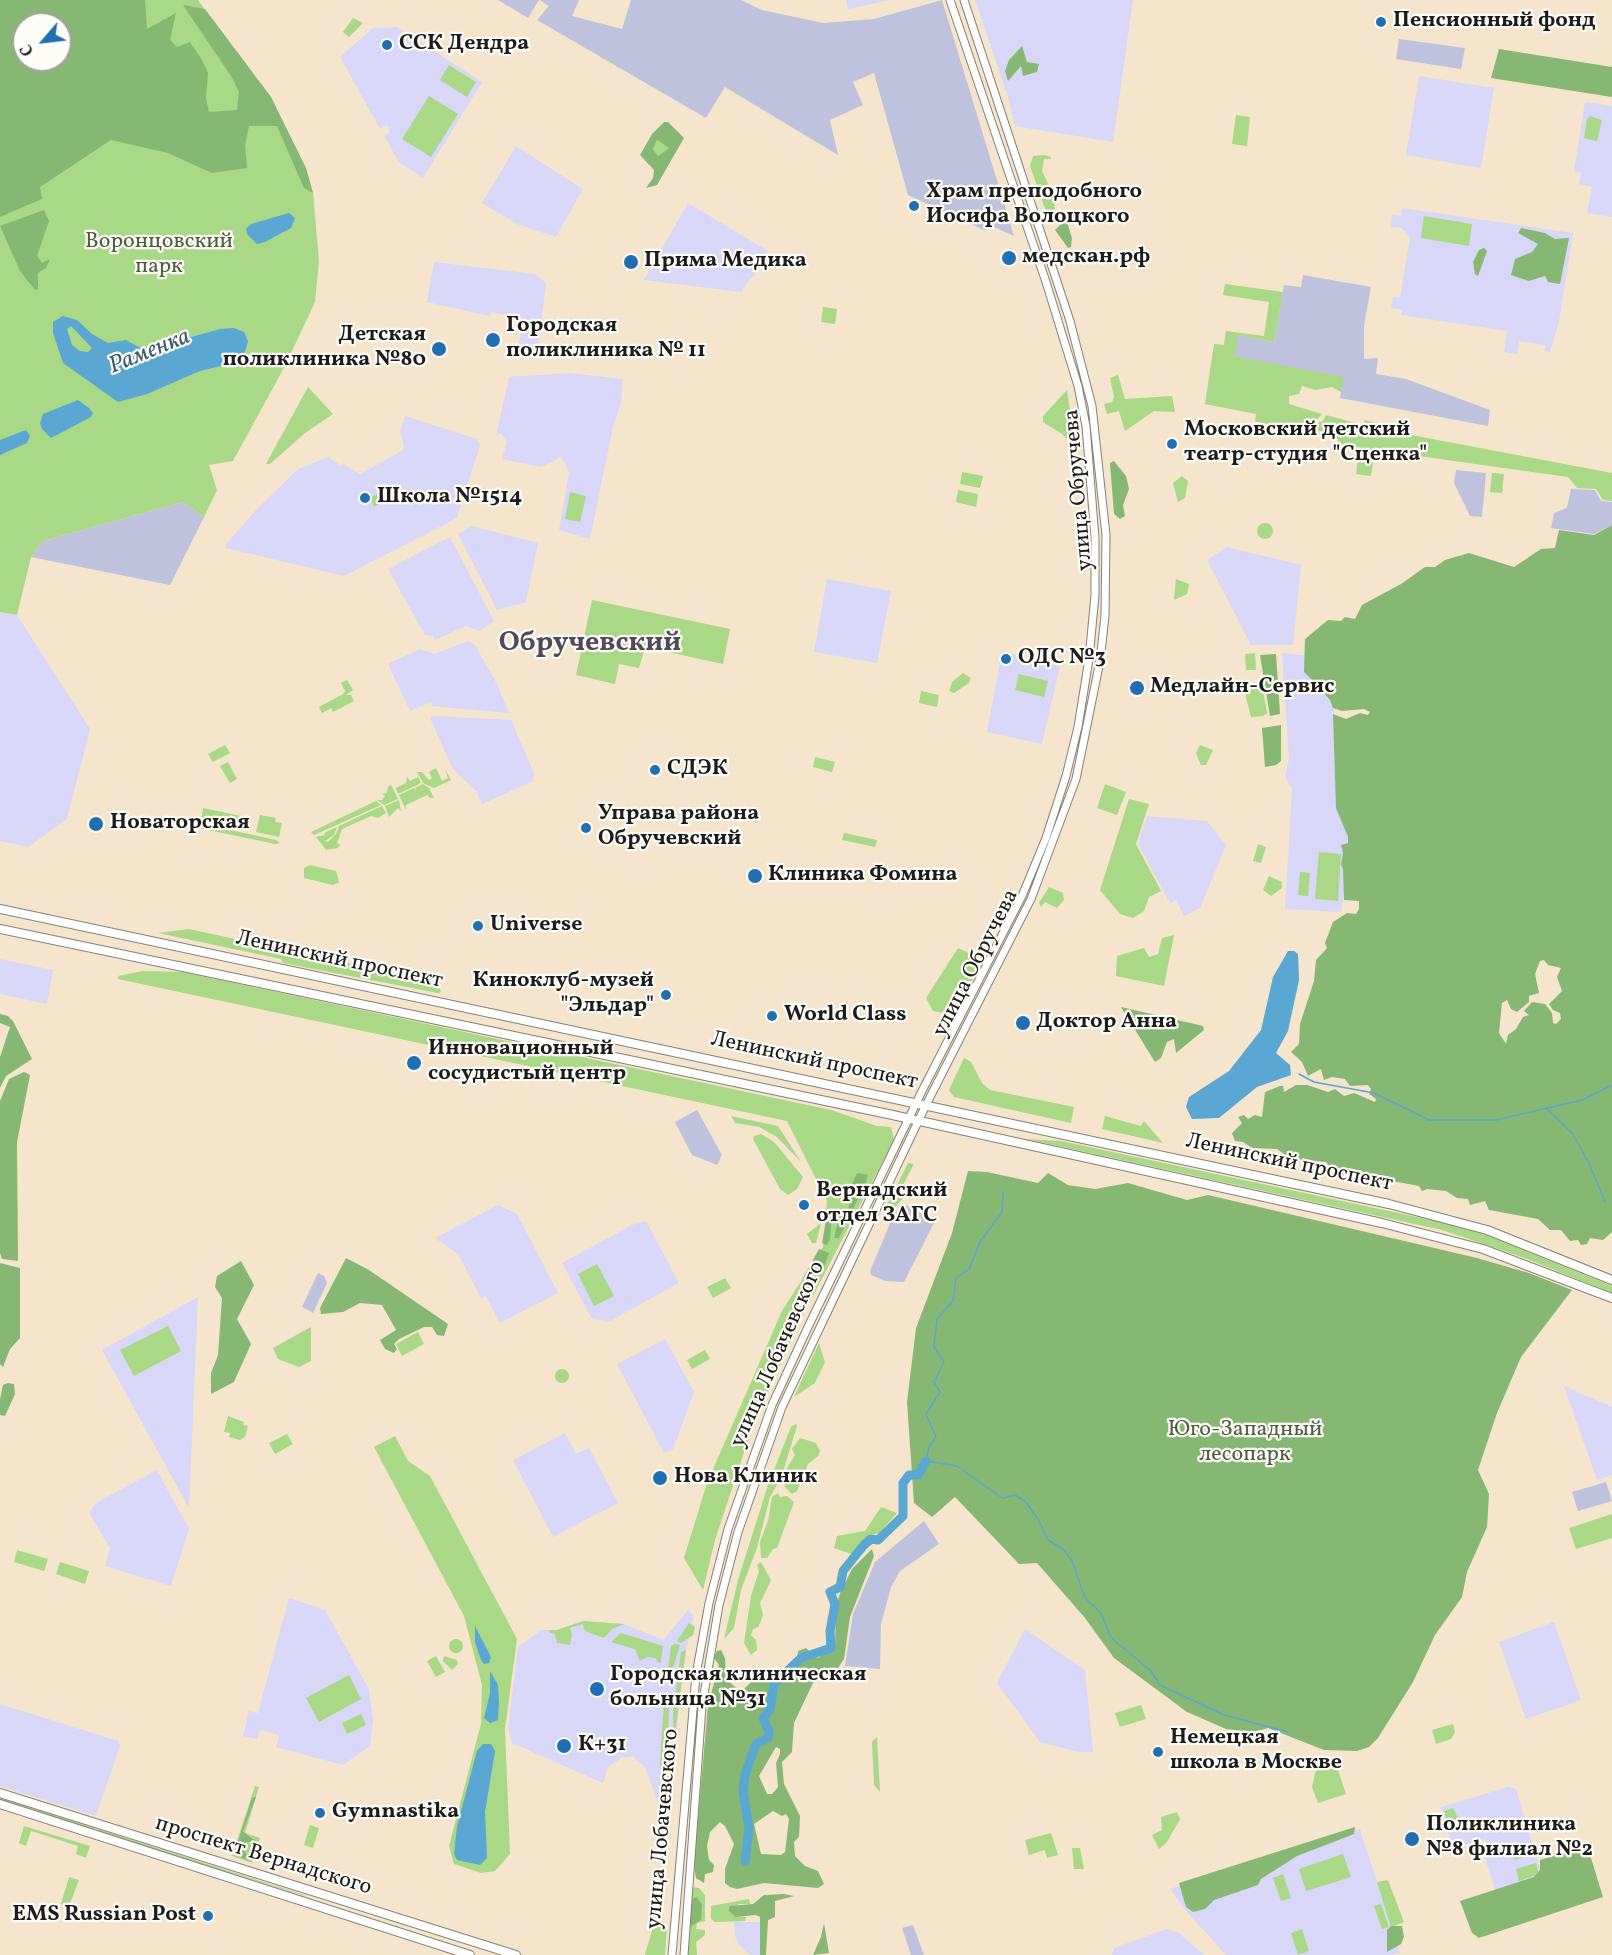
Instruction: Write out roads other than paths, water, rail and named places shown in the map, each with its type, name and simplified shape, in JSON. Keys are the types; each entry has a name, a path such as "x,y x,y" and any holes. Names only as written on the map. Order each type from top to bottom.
{"main road":[{"name":"улица Обручева","path":"916,1103 1022,896 1046,838 1078,728 1089,659 1095,582 1092,483 1078,386 1039,260 950,0"},
{"name":"улица Обручева","path":"926,1105 1031,898 1058,831 1076,779 1087,729 1105,616 1106,535 1097,441 1086,377 1048,253 964,0"},
{"name":"Ленинский проспект","path":"0,909 1444,1217 1524,1244 1612,1280"},
{"name":"Ленинский проспект","path":"0,929 909,1118 1446,1238 1483,1249 1612,1298"},
{"name":"улица Лобачевского","path":"672,1955 696,1676 709,1603 728,1529 772,1405 916,1103"},
{"name":"улица Лобачевского","path":"684,1955 702,1706 713,1634 729,1563 782,1407 926,1105"},
{"name":"проспект Вернадского","path":"0,1793 516,1955"},
{"name":"проспект Вернадского","path":"0,1804 470,1955"}],"water":[{"path":"289,213 295,218 291,228 265,242 257,244 247,234 246,229 251,224"},
{"name":"Раменка","path":"63,316 77,320 92,334 108,343 126,340 148,352 161,349 173,342 220,329 234,328 244,332 248,341 244,355 225,365 200,371 147,394 118,402 63,363 53,333 53,322","holes":["71,326 92,348 88,352 80,351 72,345 67,329"]},
{"path":"78,400 93,413 91,417 51,438 42,429 40,423 43,414"},
{"path":"26,430 30,436 27,443 0,455 0,440"},
{"path":"1288,951 1298,954 1299,980 1288,1031 1276,1053 1290,1065 1291,1075 1257,1087 1219,1118 1192,1119 1186,1107 1189,1097 1229,1071 1261,1030 1273,977"},
{"path":"475,1626 491,1657 489,1663 484,1664 481,1660 475,1642"},
{"path":"490,1671 498,1685 499,1702 498,1720 490,1723 484,1718 490,1693"},
{"path":"483,1744 491,1744 495,1751 485,1812 487,1858 480,1865 457,1860 454,1854 457,1826 477,1751"}],"waterway":[{"path":"1299,1074 1314,1082 1374,1093 1429,1120 1496,1120 1582,1100 1612,1085"},
{"path":"1546,1108 1572,1133 1589,1163 1605,1202"},
{"path":"1003,1192 1002,1212 980,1242 969,1269 956,1278 953,1301 937,1319 934,1347 944,1362 934,1382 940,1392 926,1414 936,1437 929,1447 926,1461 957,1466 1002,1498 1015,1495 1025,1501 1038,1519 1048,1540 1063,1549 1072,1561 1085,1598 1101,1613 1111,1638 1150,1670 1160,1685 1224,1715 1288,1732"},
{"path":"745,1861 749,1828 743,1792 745,1774 756,1744 768,1738 769,1732 763,1718 770,1709 774,1684 801,1658 831,1648 830,1631 835,1604 830,1592 840,1587 843,1571 864,1545 871,1539 878,1540 903,1516 903,1483 909,1475 918,1475 926,1461"}],"place":[{"name":"Пенсионный фонд","path":"1381,22"},
{"name":"ССК Дендра","path":"387,45"},
{"name":"Храм преподобного Иосифа Волоцкого","path":"914,206"},
{"name":"медскан.рф","path":"1009,258"},
{"name":"Прима Медика","path":"631,262"},
{"name":"Городская поликлиника № 11","path":"493,340"},
{"name":"Детская поликлиника №80","path":"439,349"},
{"name":"Московский детский театр-студия \"Сценка\"","path":"1172,444"},
{"name":"Школа №1514","path":"365,498"},
{"name":"ОДС №3","path":"1006,659"},
{"name":"Медлайн-Сервис","path":"1137,688"},
{"name":"СДЭК","path":"655,770"},
{"name":"Новаторская","path":"96,824"},
{"name":"Управа района Обручевский","path":"586,828"},
{"name":"Клиника Фомина","path":"755,876"},
{"name":"Universe","path":"478,926"},
{"name":"Киноклуб-музей \"Эльдар\"","path":"666,995"},
{"name":"World Class","path":"772,1016"},
{"name":"Доктор Анна","path":"1023,1023"},
{"name":"Инновационный сосудистый центр","path":"414,1063"},
{"name":"Вернадский отдел ЗАГС","path":"804,1205"},
{"name":"Нова Клиник","path":"660,1478"},
{"name":"Городская клиническая больница №31","path":"597,1689"},
{"name":"К+31","path":"564,1746"},
{"name":"Немецкая школа в Москве","path":"1158,1752"},
{"name":"Gymnastika","path":"320,1813"},
{"name":"Поликлиника №8 филиал №2","path":"1412,1839"},
{"name":"EMS Russian Post","path":"208,1916"}],"district":[{"name":"Обручевский","path":"590,645"}],"park label":[{"name":"Воронцовский парк","path":"159,256"},
{"name":"Юго-Западный лесопарк","path":"1245,1444"}]}
